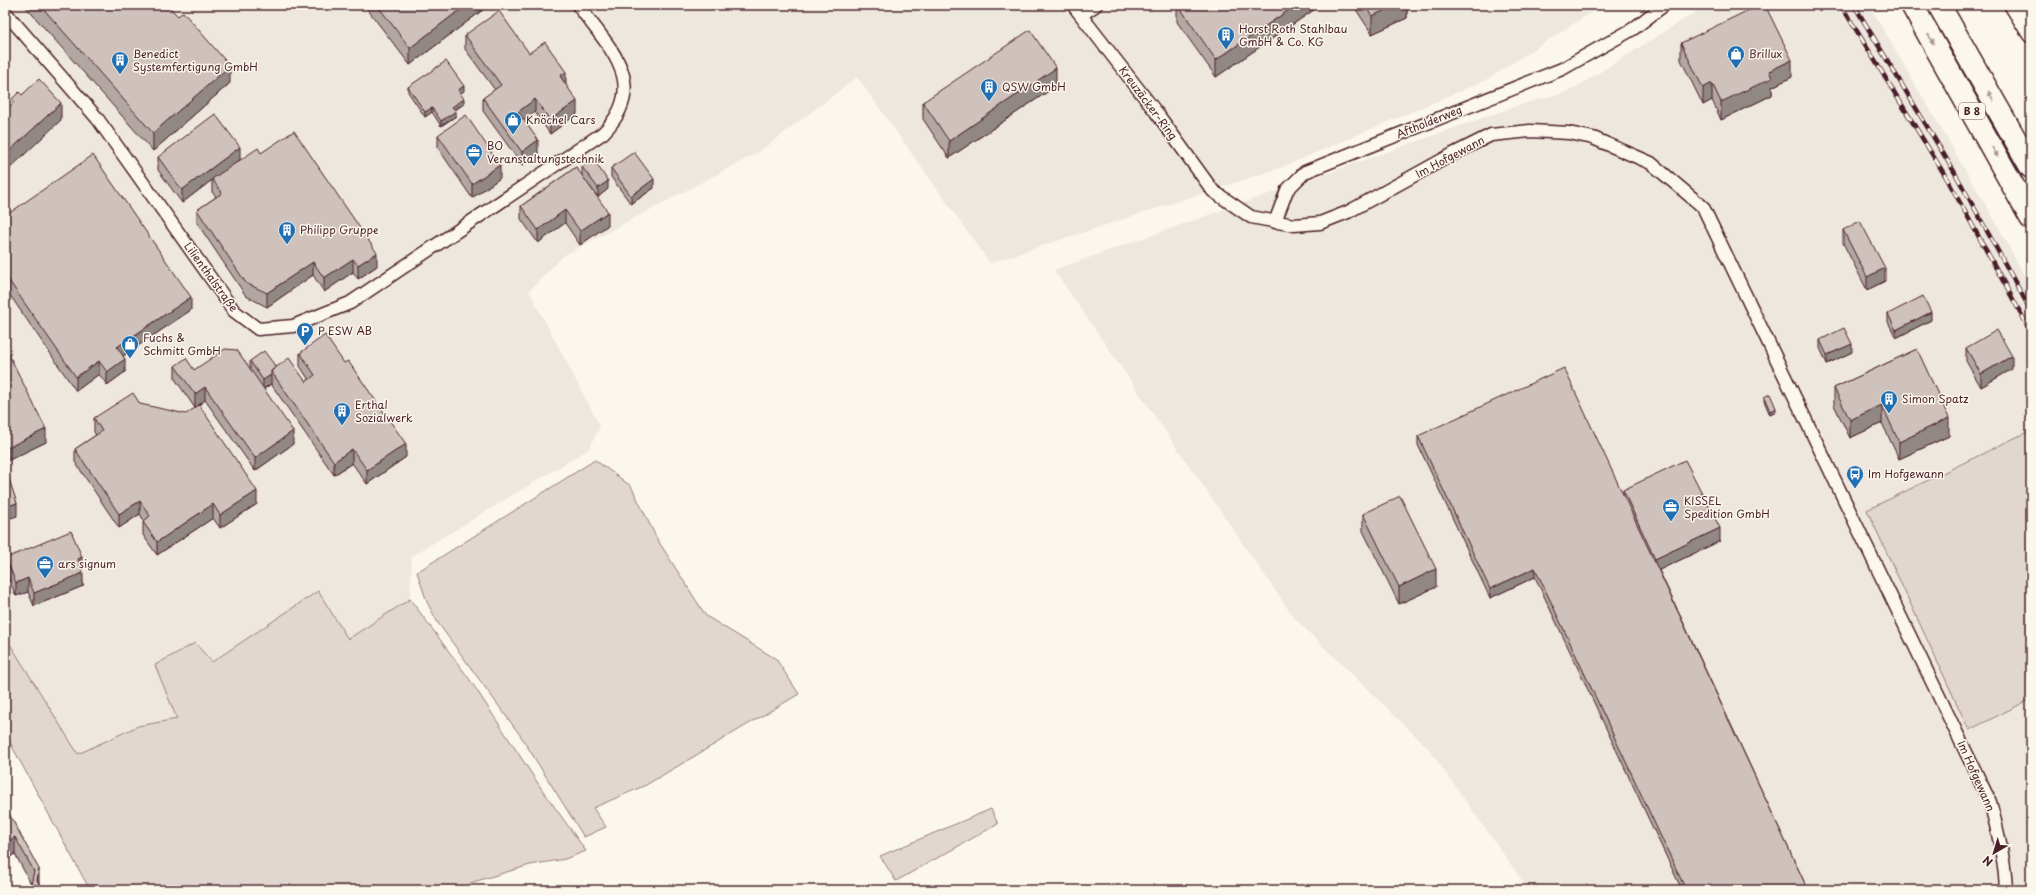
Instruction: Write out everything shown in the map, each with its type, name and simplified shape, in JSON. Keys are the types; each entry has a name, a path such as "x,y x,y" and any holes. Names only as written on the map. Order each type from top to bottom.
{"highway":[{"name":"B 8","path":"1912,5 2031,218"},
{"name":"B 8","path":"1939,5 2031,167"}],"street":[{"name":"Lilienthalstraße","path":"5,12 97,118 234,311 258,329 293,326 350,302 588,142 603,134 615,121 623,105 626,88 623,71 615,56 578,5"},
{"name":"Kreuzäcker-Ring","path":"1073,5 1214,191 1250,217 1275,222"},
{"path":"1081,15 1096,5"},
{"name":"Aftholderweg","path":"1275,222 1288,190 1305,172 1562,69 1633,29 1664,5"},
{"path":"2013,5 2031,34"},
{"name":"Im Hofgewann","path":"1275,222 1294,225 1320,223 1348,212 1453,154 1491,135 1530,130 1569,133 1593,138 1652,163 1703,208 1990,802 1998,830 2005,873 2006,890"}],"shaded area":[{"path":"5,5 1603,5 1486,80 1280,168 990,263 857,77 759,152 563,256 529,291 600,426 589,449 412,556 410,599 348,639 318,591 212,662 155,665 178,719 138,726 78,754 5,636"},
{"name":"Im Hofgewann","path":"1707,5 1869,5 1998,226 2031,288 2031,890 1529,890 1428,748 1295,619 1054,270 1519,105 1570,91"},
{"path":"2031,430 2031,699 1969,730 1867,510"},
{"path":"595,460 631,486 657,539 706,616 776,659 799,694 646,785 593,808 606,827 584,837 520,735 438,623 427,602 417,572"},
{"path":"318,591 348,639 410,599 470,680 541,788 586,851 565,859 530,865 470,883 473,890 90,890 8,739 5,738 5,636 78,754 138,726 177,719 155,665 195,643 212,662"},
{"path":"991,809 998,824 896,881 880,856"}],"building":[{"name":"Benedict Systemfertigung GmbH","path":"40,5 167,5 178,16 183,12 230,66 153,133"},
{"path":"377,5 466,5 410,48"},
{"path":"1178,5 1296,5 1216,60"},
{"path":"1364,5 1397,5 1372,16"},
{"name":"Brillux","path":"1759,5 1765,5 1792,60 1769,71 1772,78 1721,102 1712,83 1703,88 1681,43"},
{"path":"499,11 529,53 545,42 566,72 560,76 577,101 550,120 535,99 518,112 538,140 522,152 483,98 501,85 465,35"},
{"name":"QSW GmbH","path":"1030,30 1056,68 949,141 923,102"},
{"path":"446,61 464,86 458,90 464,99 452,107 456,111 441,121 432,108 425,112 408,87"},
{"path":"39,79 61,103 5,155 5,111 14,102 12,99 19,92 22,95"},
{"path":"215,114 240,147 182,190 158,157"},
{"path":"466,115 500,165 472,184 438,135"},
{"name":"Philipp Gruppe","path":"294,131 377,253 358,265 353,259 324,278 313,262 267,293 246,283 197,210 222,193 212,179 258,148 261,153"},
{"path":"634,152 654,179 631,196 611,168"},
{"path":"93,155 191,297 117,347 125,359 107,372 99,361 76,377 5,275 5,216"},
{"path":"593,159 608,181 598,188 582,167"},
{"path":"576,167 608,212 580,231 565,210 538,230 521,206"},
{"path":"1860,221 1885,268 1867,277 1843,230"},
{"path":"1923,296 1931,312 1896,330 1888,314"},
{"path":"1844,328 1852,344 1827,355 1820,340"},
{"path":"1997,330 2012,356 1981,374 1966,348"},
{"name":"Erthal Sozialwerk","path":"325,335 344,363 348,361 406,444 367,470 352,449 334,462 271,371 289,358 306,382 315,375 300,353"},
{"path":"5,347 46,429 7,448 5,443"},
{"path":"225,349 237,350 293,431 255,458 205,387 195,394 175,366 186,358 194,370"},
{"name":"Simon Spatz","path":"1917,349 1949,418 1899,442 1882,405 1850,420 1834,388"},
{"path":"264,351 276,367 271,371 271,375 263,380 250,361"},
{"path":"1564,368 1808,890 1686,890 1535,568 1490,589 1418,436"},
{"path":"133,393 140,404 186,414 199,405 257,491 220,515 213,504 157,542 143,522 150,516 140,501 119,514 75,449 102,431 94,418"},
{"path":"1770,394 1776,408 1770,411 1764,397"},
{"name":"KISSEL Spedition GmbH","path":"1685,460 1720,528 1655,559 1623,490"},
{"path":"5,467 17,503 5,507"},
{"path":"1400,496 1436,569 1399,587 1363,514"},
{"name":"ars signum","path":"71,531 82,557 78,559 83,573 34,593 28,578 16,583 6,558"},
{"path":"5,806 39,869 37,880 42,890 34,890 31,885 34,871 15,837 5,843"}],"railway":[{"path":"1841,5 1946,177 2031,332"},
{"path":"1854,5 1955,173 2031,311"}],"place":[{"name":"Horst Roth Stahlbau GmbH & Co. KG","path":"1226,50"},
{"name":"Brillux","path":"1736,69"},
{"name":"Benedict Systemfertigung GmbH","path":"120,75"},
{"name":"QSW GmbH","path":"989,102"},
{"name":"Knöchel Cars","path":"513,135"},
{"name":"BO Veranstaltungstechnik","path":"474,167"},
{"name":"Philipp Gruppe","path":"287,245"},
{"name":"P ESW AB","path":"305,346"},
{"name":"Fuchs & Schmitt GmbH","path":"130,359"},
{"name":"Simon Spatz","path":"1889,414"},
{"name":"Erthal Sozialwerk","path":"342,426"},
{"name":"Im Hofgewann","path":"1855,489"},
{"name":"KISSEL Spedition GmbH","path":"1671,522"},
{"name":"ars signum","path":"45,579"}]}
